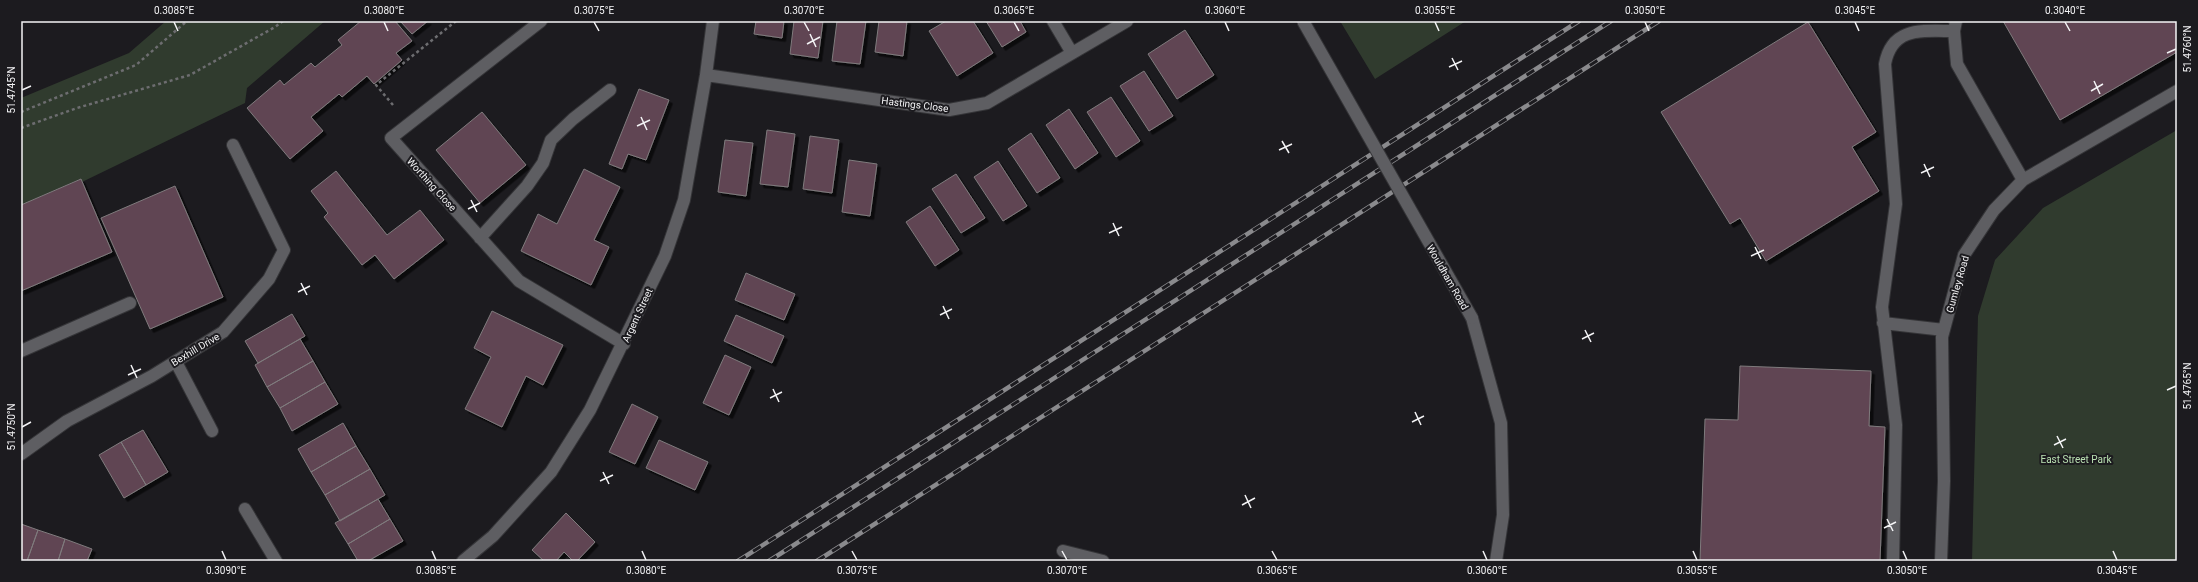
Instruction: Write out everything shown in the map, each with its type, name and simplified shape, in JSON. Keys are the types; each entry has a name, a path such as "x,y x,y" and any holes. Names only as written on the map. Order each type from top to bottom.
{"street":[{"name":"Worthing Close","path":"541,21 391,138 518,281 624,344"},
{"name":"Argent Street","path":"463,561 493,536 551,472 590,410 624,344 665,256 684,200 706,75 713,21"},
{"path":"1053,21 1072,53"},
{"name":"Hastings Close","path":"706,75 949,110 987,103 1127,21"},
{"name":"Wouldham Road","path":"1303,21 1472,318 1501,423 1503,515 1496,561"},
{"path":"1893,561 1896,425 1883,323 1883,290 1896,204 1885,80 1886,57 1890,46 1900,37 1920,31 1955,26 1957,64 2023,180"},
{"path":"480,238 527,186 543,163 551,140 573,119 610,90"},
{"name":"Gumley Road","path":"1940,561 1944,481 1942,337 1964,255 1994,210 2023,180 2177,91"},
{"name":"Bexhill Drive","path":"21,454 67,422 176,362 224,332 269,279 284,250 233,145"},
{"path":"21,351 130,303"},
{"path":"1883,323 1944,330"},
{"path":"176,362 212,431"},
{"path":"245,509 276,561"},
{"path":"1063,551 1103,561"}],"path":[{"path":"21,112 136,65 187,21"},
{"path":"21,128 77,108 190,76 275,27 282,21"},
{"path":"409,124 376,85 456,21"}],"green space":[{"path":"166,21 325,21 247,88 245,103 82,182 80,179 21,205 21,98 129,53"},
{"path":"1340,21 1466,21 1375,79"},
{"name":"East Street Park","path":"2177,130 2177,561 1972,561 1978,316 1995,260 2043,208"}],"building":[{"path":"361,21 395,21 412,41 396,53 402,60 374,84 367,76 342,97 339,94 311,117 323,131 290,159 247,108 280,80 284,85 311,63 315,67 342,45 338,40"},
{"path":"400,21 428,21 412,34"},
{"path":"756,21 784,21 782,38 754,34"},
{"path":"794,21 823,21 818,58 790,54"},
{"path":"837,21 866,21 860,64 832,61"},
{"path":"879,21 907,21 903,56 875,52"},
{"path":"946,21 973,21 993,53 957,76 929,31"},
{"path":"986,21 1020,21 1026,32 1002,47"},
{"path":"2003,21 2177,21 2177,52 2060,120"},
{"path":"1808,22 1876,132 1852,147 1879,191 1766,261 1740,218 1730,224 1661,112"},
{"path":"1185,30 1214,75 1177,99 1148,54"},
{"path":"1144,71 1173,116 1149,131 1120,86"},
{"path":"639,89 669,100 646,160 628,154 622,169 609,164"},
{"path":"1111,97 1140,141 1116,157 1087,112"},
{"path":"1069,109 1098,153 1075,169 1046,125"},
{"path":"482,112 526,165 480,203 436,150"},
{"path":"767,130 795,134 788,187 760,184"},
{"path":"1031,133 1060,178 1037,193 1008,149"},
{"path":"810,136 839,140 832,193 803,189"},
{"path":"725,140 753,143 746,196 718,192"},
{"path":"849,160 877,164 870,216 842,212"},
{"path":"998,161 1027,206 1003,221 974,177"},
{"path":"584,169 620,187 594,240 609,247 591,285 521,251 538,214 557,224"},
{"path":"336,171 387,235 420,210 444,240 394,279 375,255 362,265 324,217 328,213 311,191"},
{"path":"956,174 985,218 961,233 932,189"},
{"path":"81,179 112,252 21,291 21,205"},
{"path":"175,186 223,297 150,329 101,218"},
{"path":"930,206 959,250 935,266 906,222"},
{"path":"746,273 795,294 784,320 735,300"},
{"path":"492,311 563,345 543,385 526,376 502,427 465,409 491,357 474,348"},
{"path":"292,314 305,336 258,363 245,341"},
{"path":"736,315 784,336 772,363 724,341"},
{"path":"300,339 313,361 267,387 255,365"},
{"path":"725,355 751,367 729,415 703,403"},
{"path":"313,361 325,382 280,408 267,387"},
{"path":"1740,366 1871,371 1869,426 1885,427 1880,561 1700,561 1705,419 1738,420"},
{"path":"325,382 338,404 292,431 280,408"},
{"path":"632,404 658,417 635,464 609,452"},
{"path":"343,423 356,446 311,472 298,449"},
{"path":"143,430 168,472 146,485 121,442"},
{"path":"659,440 708,462 695,490 646,468"},
{"path":"121,442 146,485 124,498 99,455"},
{"path":"356,446 370,469 325,495 311,472"},
{"path":"370,469 385,495 340,521 325,495"},
{"path":"378,499 390,519 348,544 335,523"},
{"path":"566,513 595,542 577,561 573,561 564,552 556,561 544,561 532,550"},
{"path":"390,519 403,541 368,561 358,561 348,544"},
{"path":"21,524 38,530 27,561 21,561"},
{"path":"38,530 65,539 58,561 27,561"},
{"path":"65,539 92,549 87,561 58,561"}],"railway":[{"path":"738,561 1579,21"},
{"path":"769,561 1611,21"},
{"path":"817,561 1659,21"}]}
